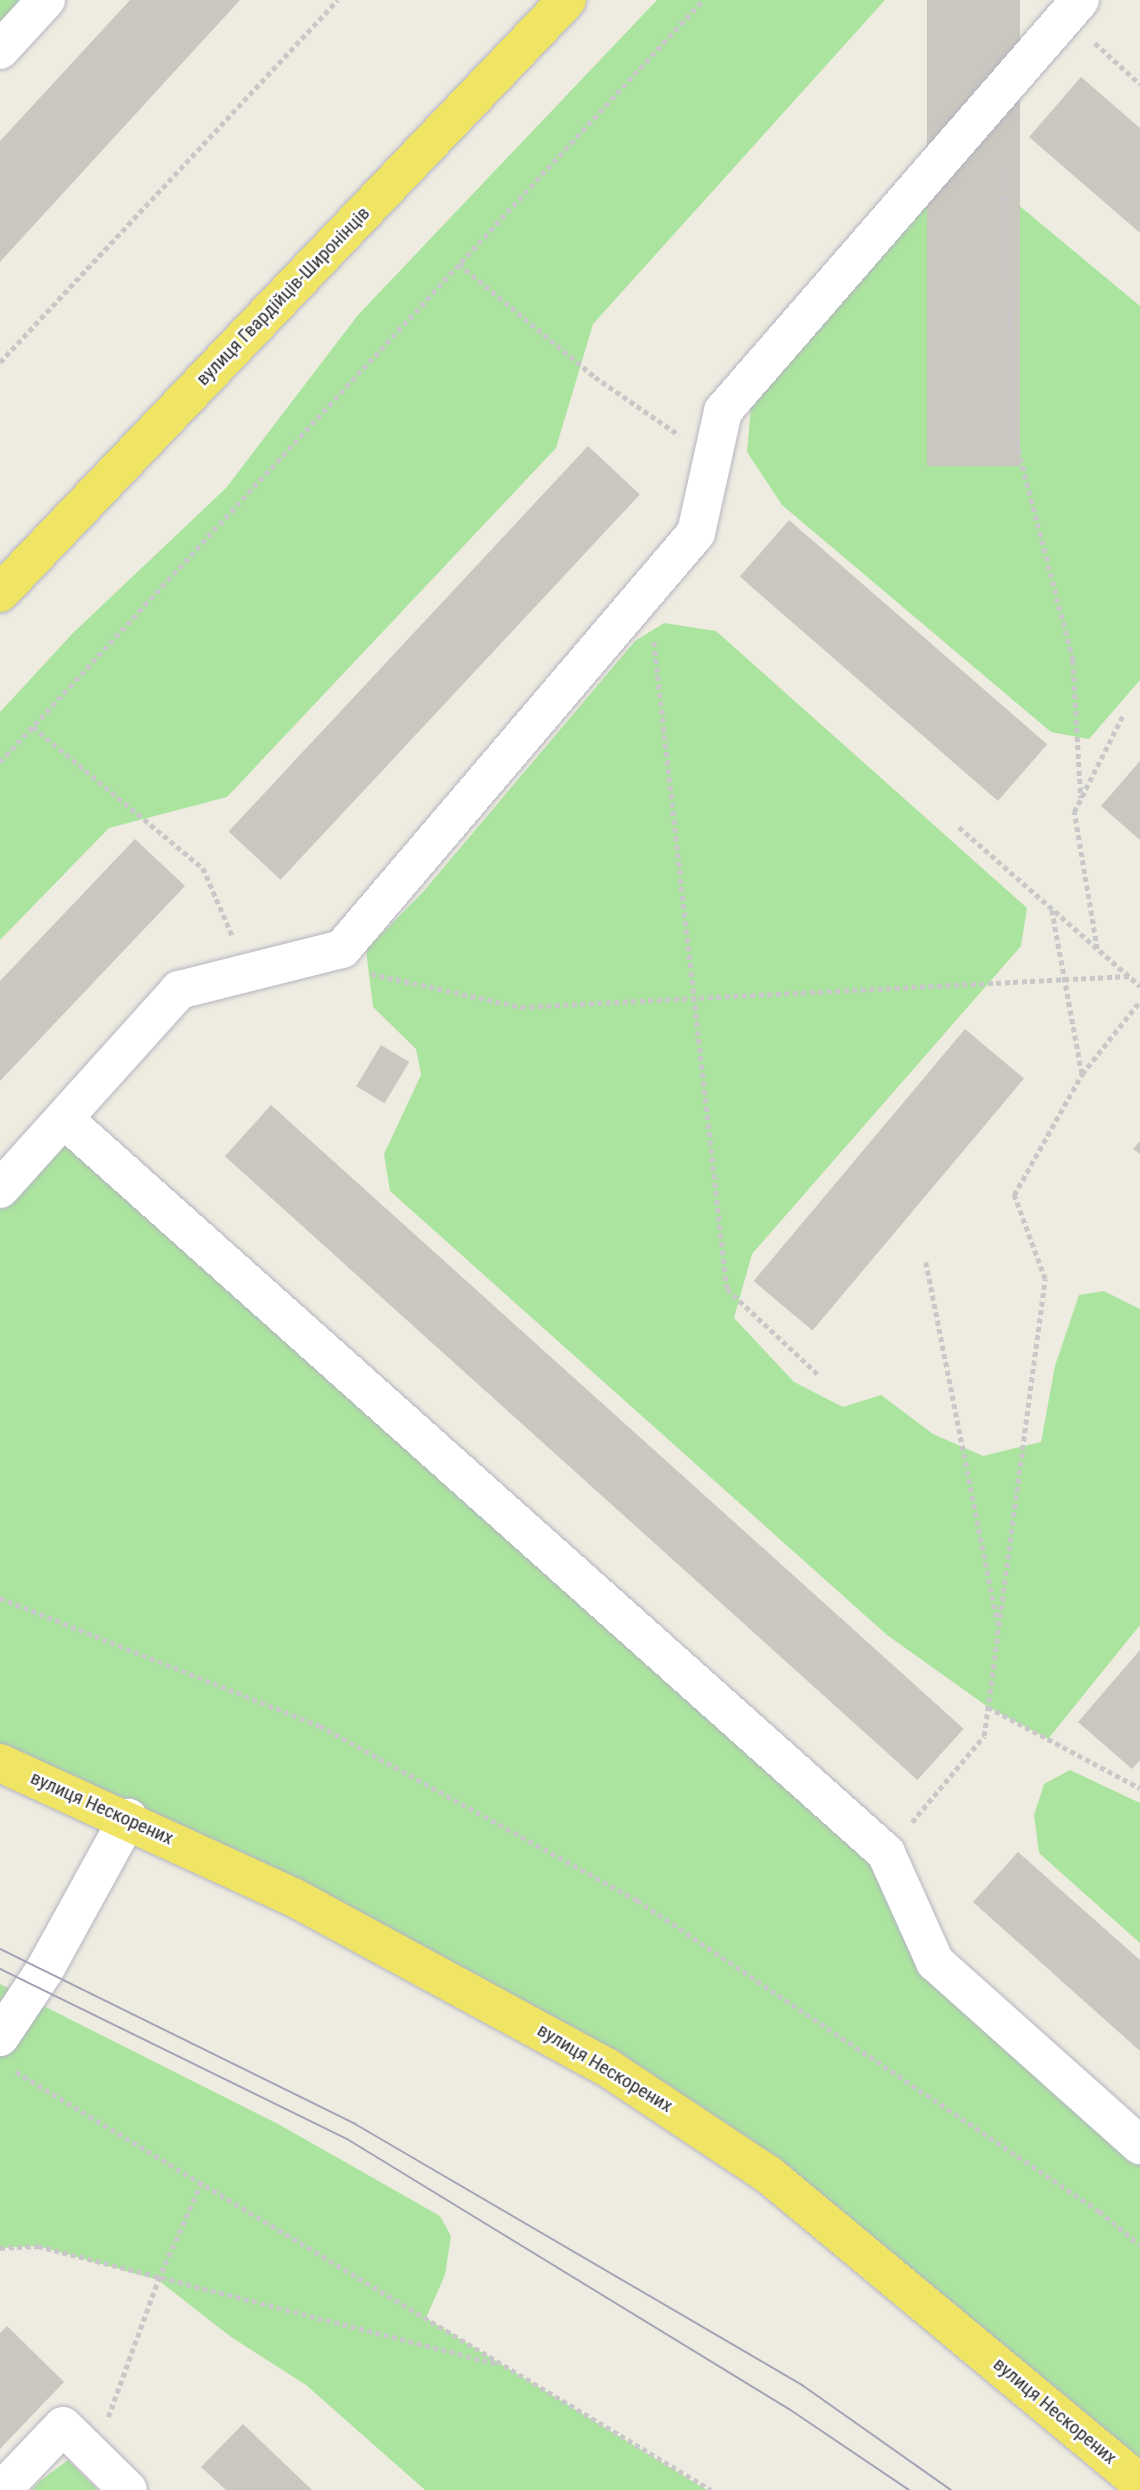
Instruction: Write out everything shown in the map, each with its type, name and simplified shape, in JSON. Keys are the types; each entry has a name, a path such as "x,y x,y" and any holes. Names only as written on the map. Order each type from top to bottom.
{"main road":[{"name":"вулиця Гвардійців-Широнінців","path":"0,593 567,0"},
{"name":"вулиця Нескорених","path":"0,1763 128,1818 295,1898 508,2010 706,2131 769,2175 1140,2483"}],"lane":[{"path":"0,50 46,0"},
{"path":"0,1189 65,1120 179,990 342,949 696,533 723,411 1073,8"},
{"path":"65,1120 886,1853 935,1962 1140,2145"},
{"path":"6,2053 44,1971 128,1818"},
{"path":"2,2490 63,2426 128,2490"}],"path":[{"path":"0,362 338,0"},
{"path":"0,762 703,0"},
{"path":"1073,8 1140,84"},
{"path":"1003,170 1014,433 1073,660 1081,798"},
{"path":"458,264 595,377 712,459"},
{"path":"648,589 697,998 727,1289 820,1376"},
{"path":"1097,949 1074,812 1123,715"},
{"path":"33,727 203,868 248,973"},
{"path":"959,827 1140,986"},
{"path":"1052,909 1082,1074"},
{"path":"365,973 520,1007 1129,976"},
{"path":"886,1853 984,1735 1045,1279 1014,1195 1082,1074 1140,1001"},
{"path":"926,1262 998,1628"},
{"path":"0,1598 320,1726 637,1900 1099,2210 1140,2245"},
{"path":"988,1707 1140,1788"},
{"path":"6,2053 202,2181 711,2490"},
{"path":"94,2456 158,2280 202,2181"},
{"path":"0,2248 38,2246 158,2280 501,2364"}],"green space":[{"path":"0,0 28,0 0,31"},
{"path":"657,0 885,0 593,324 556,448 227,797 109,828 0,940 0,712 73,633 226,488 358,315"},
{"path":"966,167 980,173 1140,306 1140,680 1089,739 1051,732 782,505 747,452 751,407 931,191"},
{"path":"664,623 716,631 1027,908 1021,946 752,1254 734,1318 794,1382 843,1407 881,1395 933,1434 983,1456 1041,1442 1055,1366 1079,1295 1104,1291 1140,1309 1140,1625 1048,1739 988,1707 887,1635 390,1191 384,1154 421,1075 416,1049 373,1007 366,950 423,892 635,641"},
{"path":"65,1120 886,1853 935,1962 1140,2145 1140,2481 706,2131 0,1763 0,1189"},
{"path":"1070,1770 1140,1803 1140,1943 1039,1853 1034,1815 1044,1784"},
{"path":"0,1984 280,2125 440,2216 451,2236 445,2275 426,2318 707,2490 425,2490 306,2385 231,2337 158,2280 38,2246 0,2248"},
{"path":"68,2460 98,2490 32,2490 40,2481"}],"building":[{"path":"130,0 240,0 0,262 0,141"},
{"path":"927,0 1020,0 1020,466 927,466"},
{"path":"1081,77 1140,128 1140,233 1029,137"},
{"path":"588,446 640,494 281,880 229,831"},
{"path":"789,520 1047,744 998,801 740,577"},
{"path":"1140,761 1140,840 1101,806"},
{"path":"135,839 185,886 0,1081 0,981"},
{"path":"965,1029 1024,1078 813,1331 754,1281"},
{"path":"381,1045 409,1062 385,1103 356,1086"},
{"path":"271,1105 964,1729 917,1780 225,1156"},
{"path":"1140,1141 1140,1154 1133,1149"},
{"path":"1140,1650 1140,1760 1132,1769 1078,1722"},
{"path":"1018,1852 1140,1960 1140,2051 973,1902"},
{"path":"7,2326 64,2382 0,2449 0,2333"},
{"path":"243,2424 312,2490 226,2490 201,2467"}],"tram line":[{"path":"0,1949 355,2124 802,2385 951,2490"},
{"path":"0,1969 347,2139 789,2409 909,2490"}]}
